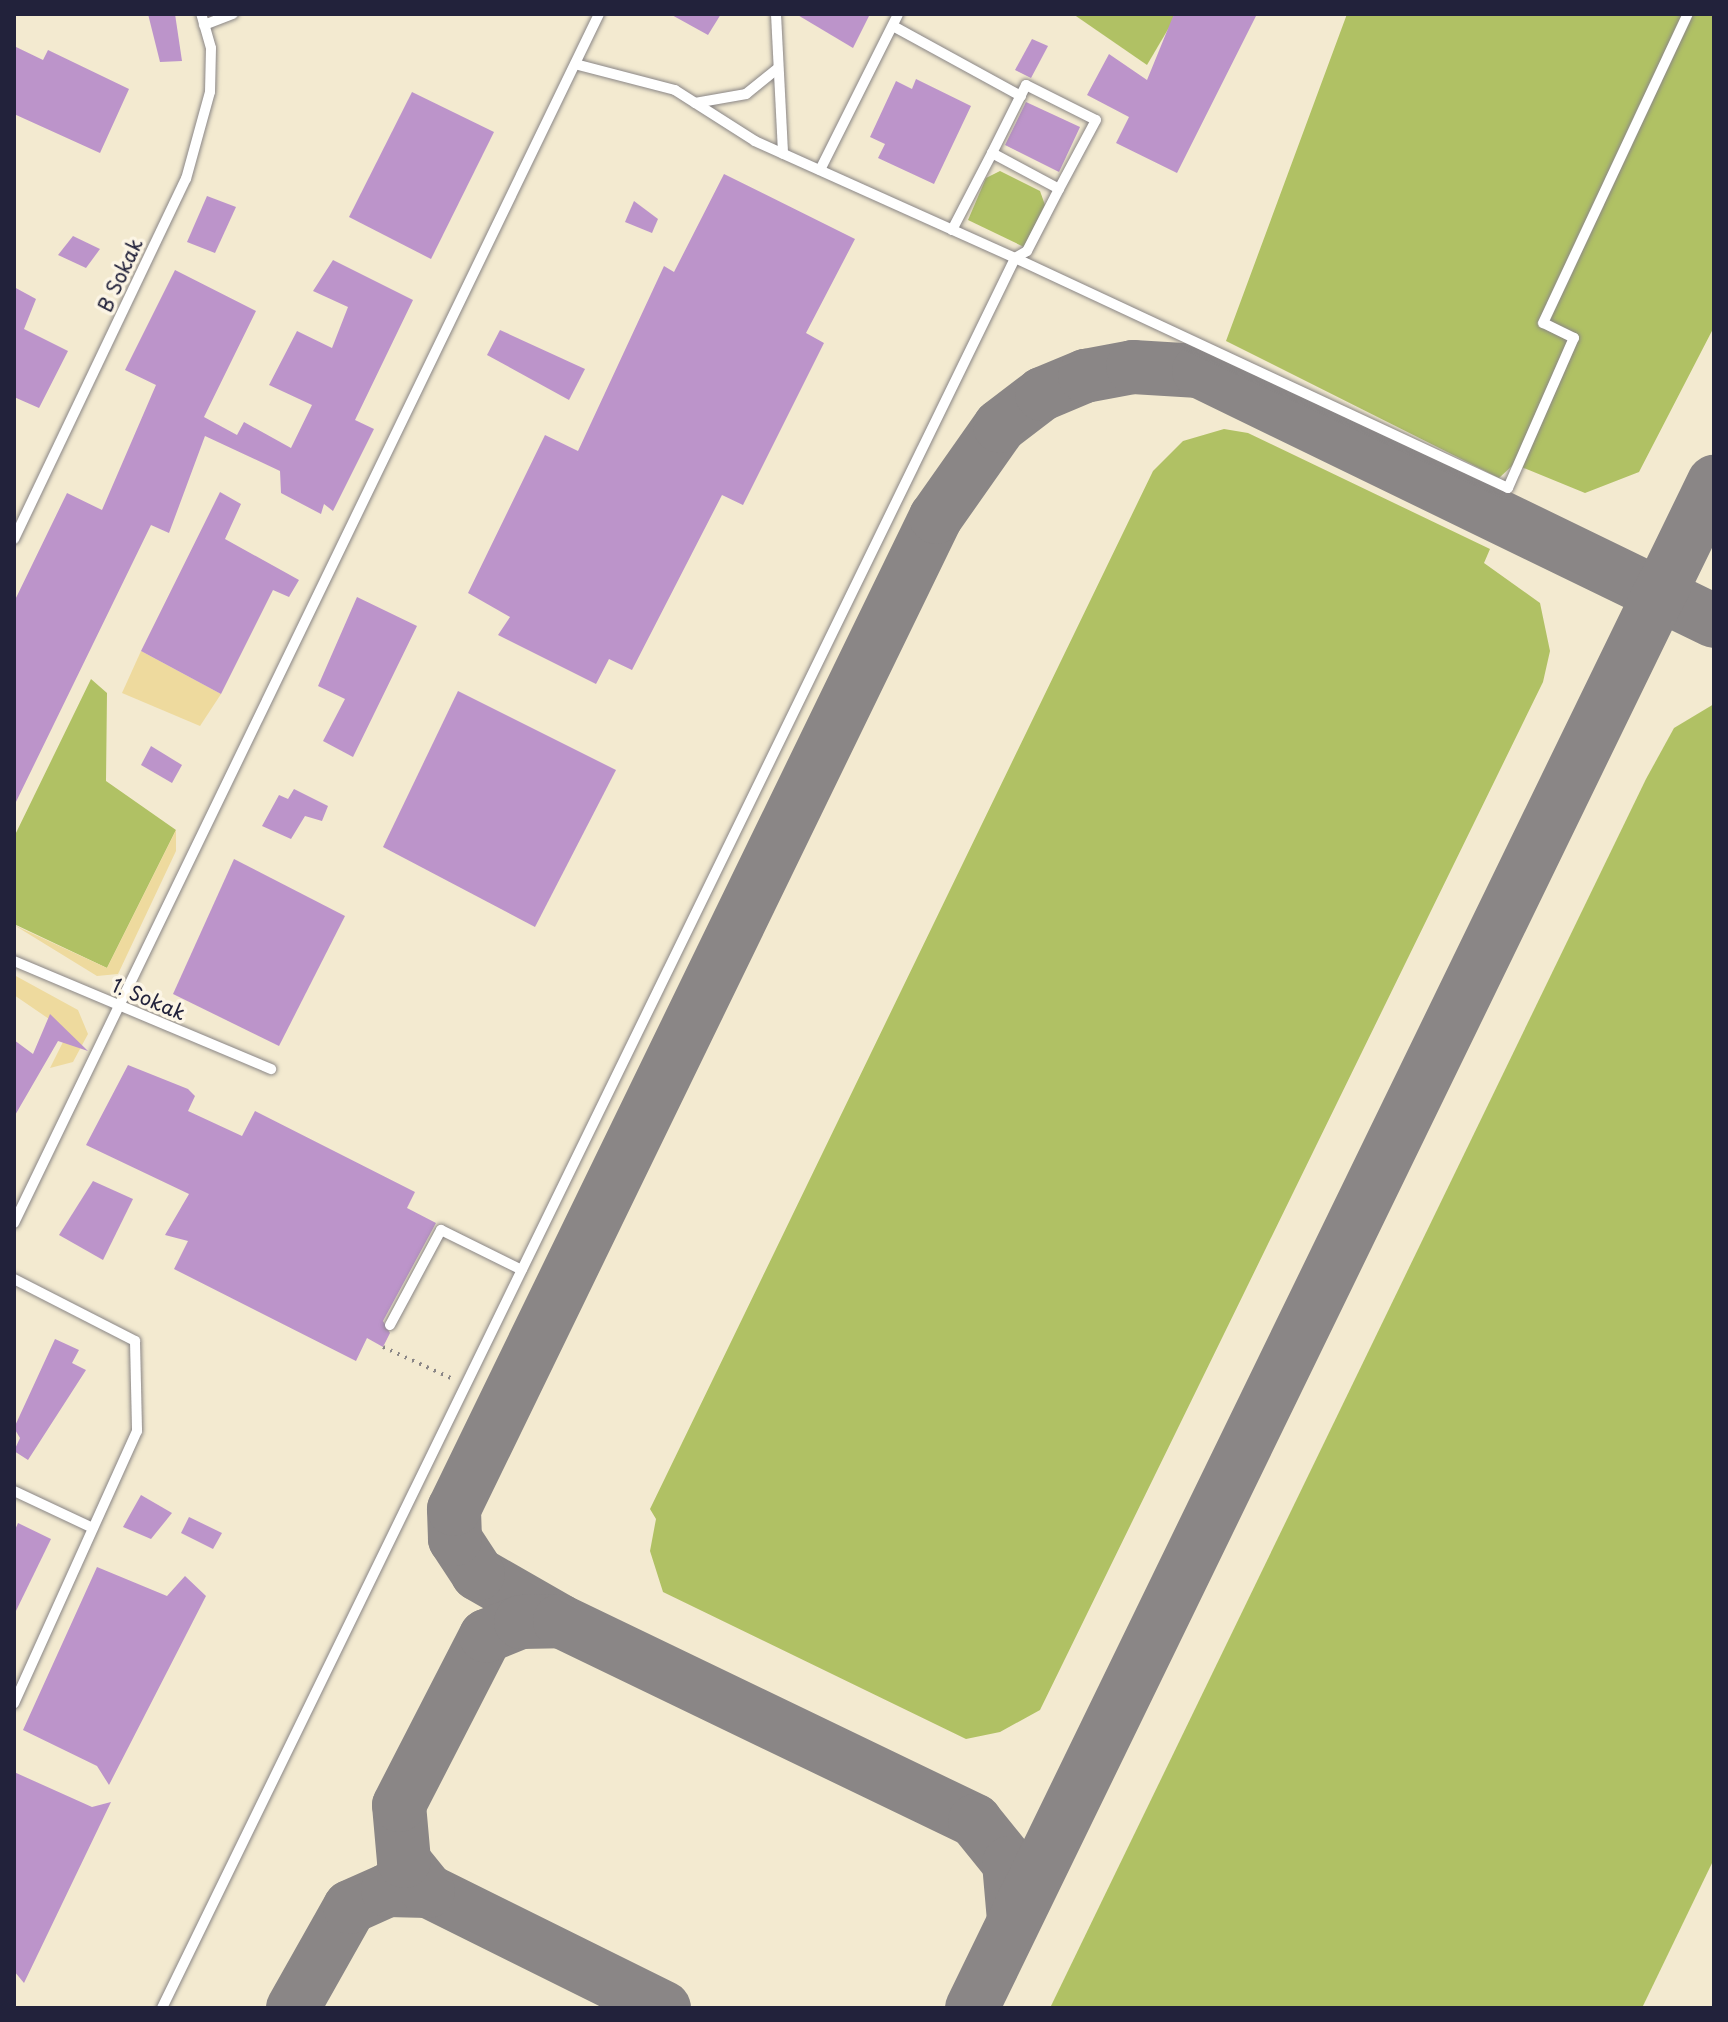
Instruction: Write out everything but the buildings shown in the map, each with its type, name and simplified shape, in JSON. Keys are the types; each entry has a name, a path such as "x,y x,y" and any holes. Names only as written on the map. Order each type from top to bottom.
{"lane":[{"path":"202,20 233,14"},
{"path":"14,1223 599,14"},
{"path":"776,14 783,154"},
{"path":"820,170 898,14"},
{"path":"575,64 646,79 695,103 783,154 1015,258 1508,488 1574,338 1543,323 1688,14"},
{"name":"B Sokak","path":"14,539 186,179 210,92 202,20"},
{"path":"893,26 1021,96"},
{"path":"695,103 746,94 777,69"},
{"path":"162,2008 1015,258 1027,251 1096,120 1026,85 952,230"},
{"path":"992,153 1059,189"},
{"name":"1. Sokak","path":"14,961 271,1069"},
{"path":"390,1325 441,1230 522,1270"},
{"path":"14,1279 135,1341 137,1431 14,1704"},
{"path":"14,1491 93,1528"}],"path":[{"path":"383,1347 466,1385"}],"green space":[{"path":"1073,14 1177,14 1147,65"},
{"path":"1347,14 1714,14 1714,327 1639,472 1585,493 1514,464 1499,478 1226,341"},
{"path":"1000,171 1040,191 1045,205 1024,247 968,220 986,178"},
{"path":"1224,429 1248,433 1490,549 1484,563 1540,603 1550,651 1543,682 1040,1710 1000,1732 966,1739 663,1592 650,1551 656,1519 650,1509 1153,471 1183,441"},
{"path":"91,679 107,693 106,781 176,830 107,968 14,924 14,837"},
{"path":"1714,704 1714,1859 1642,2008 1050,2008 1646,779 1674,728"}],"sand":[{"path":"141,651 221,694 200,726 122,693"},
{"path":"176,830 176,851 118,974 97,976 14,925 107,968"},
{"path":"14,975 78,1010 88,1034 73,1062 50,1068 68,1032 14,995"}],"taxiway":[{"path":"560,1621 478,1574 455,1539 454,1509 936,517 1000,426 1042,394 1085,376 1133,367 1199,371 1714,621"},
{"path":"972,2008 1714,482"},
{"path":"664,2008 428,1891 404,1861 399,1805 486,1636 521,1622 560,1621 975,1821 1009,1863 1014,1920"},
{"path":"293,2008 350,1907 388,1890 428,1891"}]}
